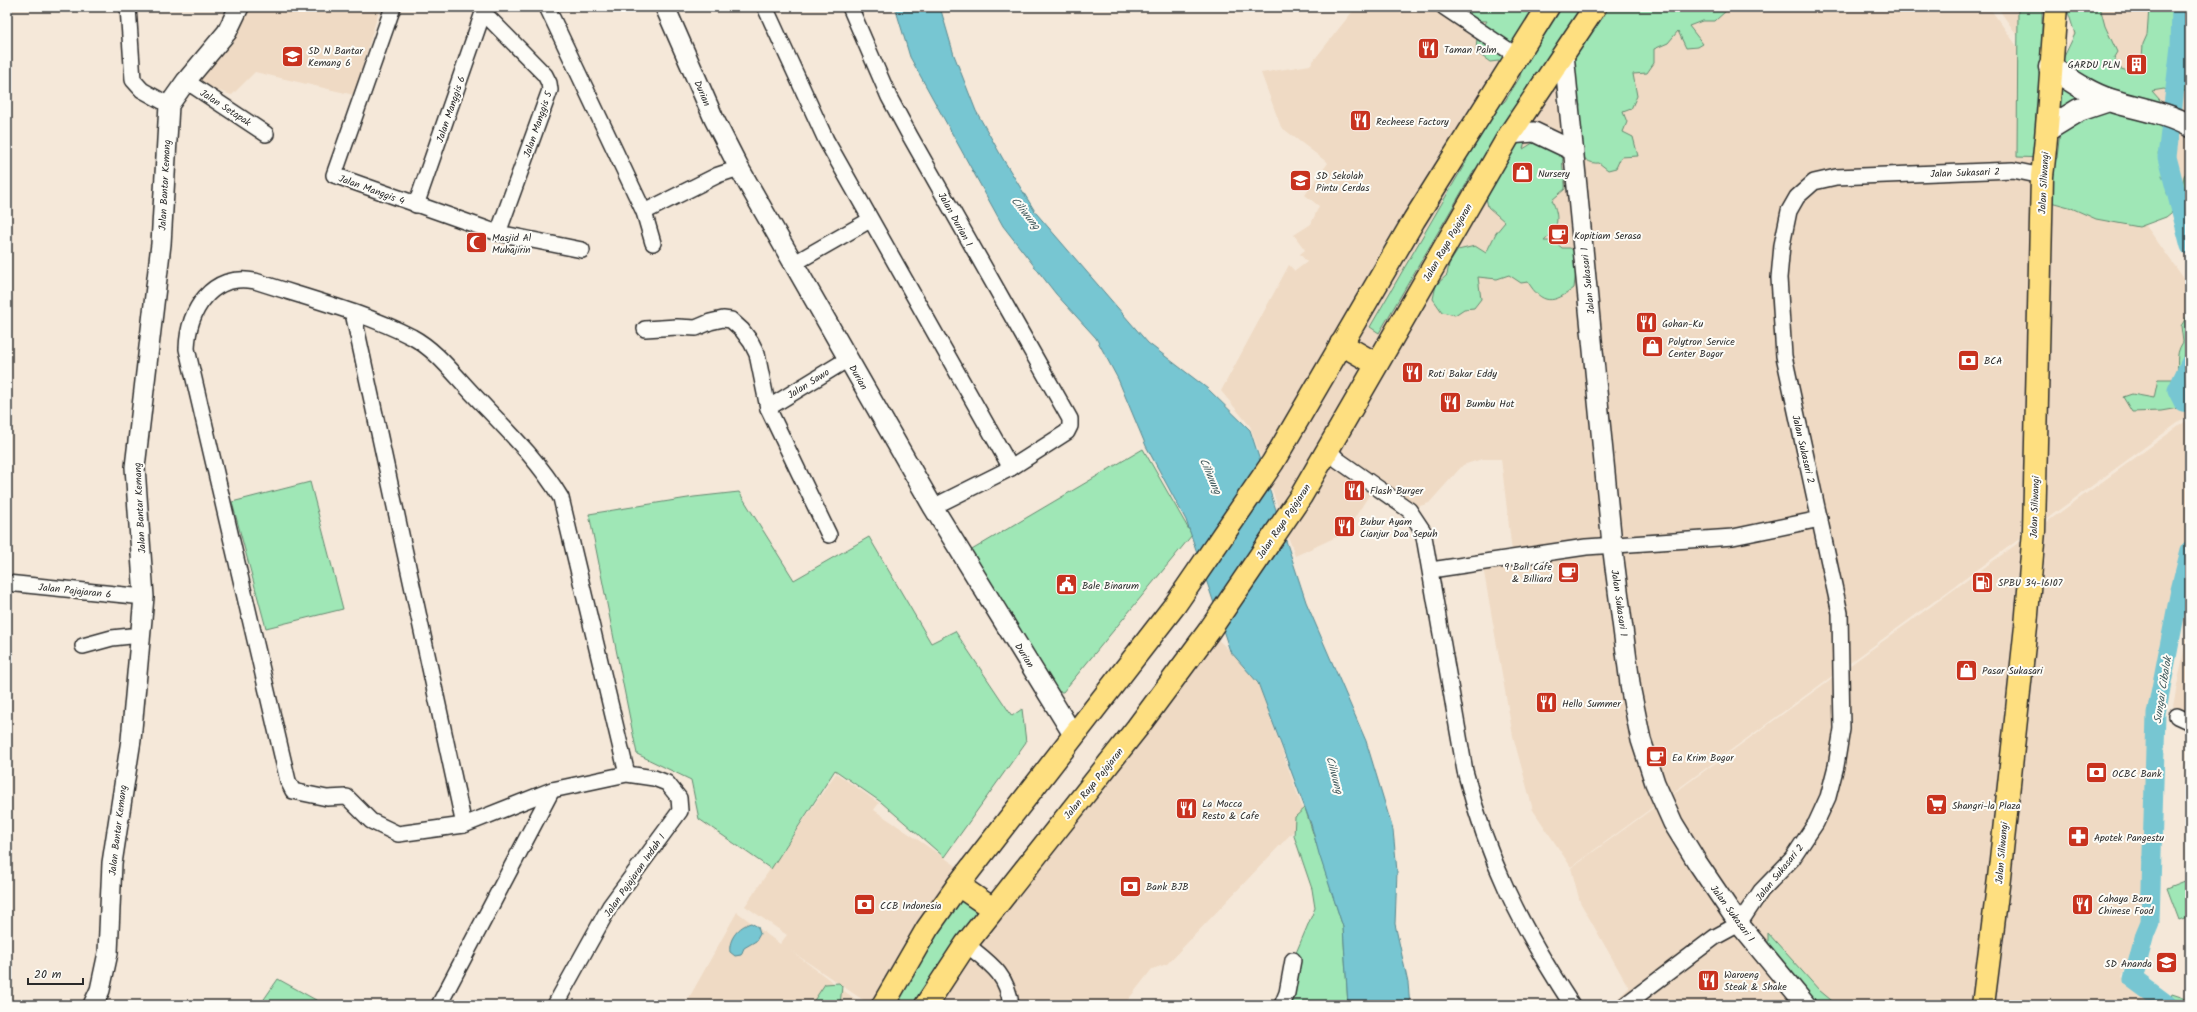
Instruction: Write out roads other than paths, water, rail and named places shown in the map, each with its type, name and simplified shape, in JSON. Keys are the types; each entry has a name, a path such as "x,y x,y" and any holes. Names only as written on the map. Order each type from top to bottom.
{"main road":[{"path":"884,1005 927,929 958,886 1175,604 1273,462 1414,220 1548,7"},
{"name":"Jalan Raya Pajajaran","path":"926,1005 966,944 1137,728 1209,631 1301,496 1329,450 1376,364 1510,134 1595,7"},
{"name":"Jalan Siliwangi","path":"1983,1005 1999,878 2026,626 2034,531 2042,176 2048,129 2050,67 2056,7"},
{"path":"2050,67 2088,91 2109,100 2175,120"},
{"path":"2048,129 2079,110 2109,100"},
{"path":"1341,344 1376,364"},
{"path":"958,886 993,909"}],"street":[{"name":"Jalan Setapak","path":"128,7 133,80 142,90 177,94 266,134"},
{"path":"177,94 227,32 239,7"},
{"name":"Jalan Manggis 4","path":"393,7 334,175 498,234 582,250"},
{"path":"547,7 644,212 653,243"},
{"name":"Durian","path":"665,7 714,119 793,264 934,507 1074,736"},
{"path":"765,7 816,120 870,220 1011,468 934,507"},
{"name":"Jalan Durian 1","path":"850,7 889,97 1070,419 1070,426 1067,432 1011,468"},
{"path":"1444,7 1517,56"},
{"name":"Jalan Manggis 6","path":"416,205 485,10"},
{"name":"Jalan Manggis 5","path":"485,10 545,75 549,82 550,90 498,234"},
{"name":"Jalan Sukasari 1","path":"1564,54 1612,544 1631,691 1641,740 1653,776 1673,823 1697,862 1739,924 1806,1005"},
{"name":"Jalan Bantar Kemang","path":"93,1005 100,990 108,953 112,863 131,740 144,597 135,467 177,94"},
{"path":"1510,134 1534,132 1574,152"},
{"path":"644,212 718,175 740,168"},
{"name":"Jalan Sukasari 2","path":"1739,924 1761,891 1792,859 1816,824 1828,797 1836,766 1842,729 1840,613 1784,356 1779,303 1782,245 1789,211 1797,197 1814,182 1836,177 2013,170 2042,176"},
{"path":"793,264 870,220"},
{"path":"244,278 353,313 411,337 425,346 532,456 551,481 561,498 627,774 552,790 464,826 398,834 371,821 347,797 327,798 292,790 288,781 188,349 188,332 191,320 197,307 213,291 232,280 244,278"},
{"path":"353,313 464,826"},
{"path":"645,329 677,327 696,328 710,322 723,319 731,320 751,342 757,354 768,408 829,535"},
{"name":"Jalan Sawo","path":"768,408 848,359"},
{"path":"1329,450 1338,460 1409,510 1424,531 1464,771 1474,808 1497,872 1517,913 1545,964 1572,1005"},
{"path":"1431,570 1612,544 1733,538 1820,519"},
{"name":"Jalan Pajajaran 6","path":"7,583 144,597"},
{"path":"83,646 112,638 140,635"},
{"name":"Jalan Pajajaran Indah I","path":"555,1005 610,906 680,811 679,798 667,783 654,778 627,774"},
{"path":"439,1005 552,790"},
{"path":"1625,1005 1715,936 1739,924"},
{"path":"966,944 995,968 1002,977 1009,990 1011,1005"},
{"path":"1288,1001 1293,960"}],"water":[{"name":"Ciliwung","path":"895,7 940,7 954,55 976,111 1036,213 1148,343 1208,389 1250,430 1306,602 1366,741 1393,830 1397,871 1395,924 1408,983 1410,1005 1348,1005 1343,927 1319,854 1311,824 1258,683 1230,651 1186,520 1146,446 1118,379 1096,338 1056,294 1003,226 910,57"},
{"path":"751,923 758,927 760,934 756,941 744,948 741,955 735,956 730,952 731,942 735,934 742,927"}],"waterway":[{"name":"Sungai Cibalok","path":"2181,7 2180,46 2167,157 2190,246"},
{"name":"Sungai Cibalok","path":"2190,363 2177,390 2183,402 2190,403"},
{"name":"Sungai Cibalok","path":"2168,1005 2133,979 2145,934 2150,922 2156,714 2180,590 2190,550"}],"place":[{"name":"Taman Palm","path":"1429,49"},
{"name":"SD N Bantar Kemang 6","path":"293,56"},
{"name":"GARDU PLN","path":"2136,64"},
{"name":"Recheese Factory","path":"1360,121"},
{"name":"Nursery","path":"1523,173"},
{"name":"SD Sekolah Pintu Cerdas","path":"1300,181"},
{"name":"Kopitiam Serasa","path":"1558,235"},
{"name":"Masjid Al Muhajirin","path":"477,243"},
{"name":"Gohan-Ku","path":"1647,323"},
{"name":"Polytron Service Center Bogor","path":"1653,347"},
{"name":"BCA","path":"1969,360"},
{"name":"Roti Bakar Eddy","path":"1412,373"},
{"name":"Bumbu Hot","path":"1450,403"},
{"name":"Flash Burger","path":"1355,490"},
{"name":"Bubur Ayam Cianjur Doa Sepuh","path":"1345,527"},
{"name":"9 Ball Cafe & Billiard","path":"1568,572"},
{"name":"SPBU 34-16107","path":"1983,582"},
{"name":"Bale Binarum","path":"1066,585"},
{"name":"Pasar Sukasari","path":"1966,670"},
{"name":"Hello Summer","path":"1547,703"},
{"name":"Ea Krim Bogor","path":"1657,757"},
{"name":"OCBC Bank","path":"2097,773"},
{"name":"Shangri-la Plaza","path":"1936,805"},
{"name":"La Mocca Resto & Cafe","path":"1186,809"},
{"name":"Apotek Pangestu","path":"2078,837"},
{"name":"Bank BJB","path":"1130,886"},
{"name":"Cahaya Baru Chinese Food","path":"2083,904"},
{"name":"CCB Indonesia","path":"864,905"},
{"name":"SD Ananda","path":"2167,963"},
{"name":"Waroeng Steak & Shake","path":"1709,980"}]}
